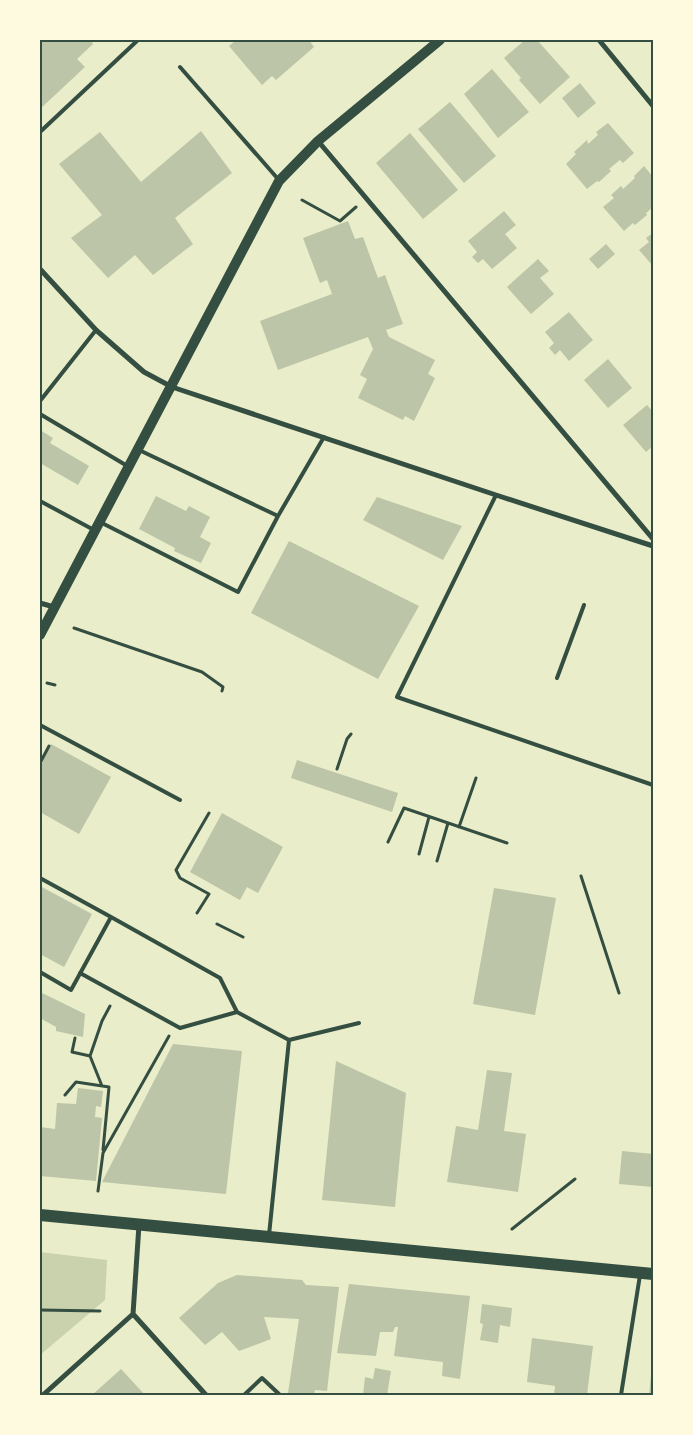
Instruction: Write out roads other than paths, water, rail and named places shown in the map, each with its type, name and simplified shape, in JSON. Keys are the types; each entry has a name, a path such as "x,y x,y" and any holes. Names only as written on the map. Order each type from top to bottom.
{"main road":[{"path":"40,636 279,181 318,141 440,40"},
{"path":"40,1215 653,1274"}],"street":[{"path":"600,40 653,106"},
{"path":"318,141 653,539"},
{"path":"40,268 96,330 144,372 172,386 324,436 496,496 653,546"},
{"path":"40,603 55,607"},
{"path":"43,1395 132,1314 139,1225"},
{"path":"132,1314 206,1395"}],"lane":[{"path":"40,132 138,40"},
{"path":"180,67 279,181"},
{"path":"40,401 96,330"},
{"path":"40,414 130,467"},
{"path":"40,501 98,526 238,592 278,516 324,436"},
{"path":"139,450 278,516"},
{"path":"496,496 397,697 653,785"},
{"path":"557,678 584,605"},
{"path":"40,724 180,800"},
{"path":"40,878 220,978 236,1012 289,1040 359,1023"},
{"path":"40,972 71,990 111,917"},
{"path":"80,973 180,1028 236,1012"},
{"path":"268,1238 289,1040"},
{"path":"621,1395 640,1273"},
{"path":"244,1395 262,1378 280,1395"}]}
